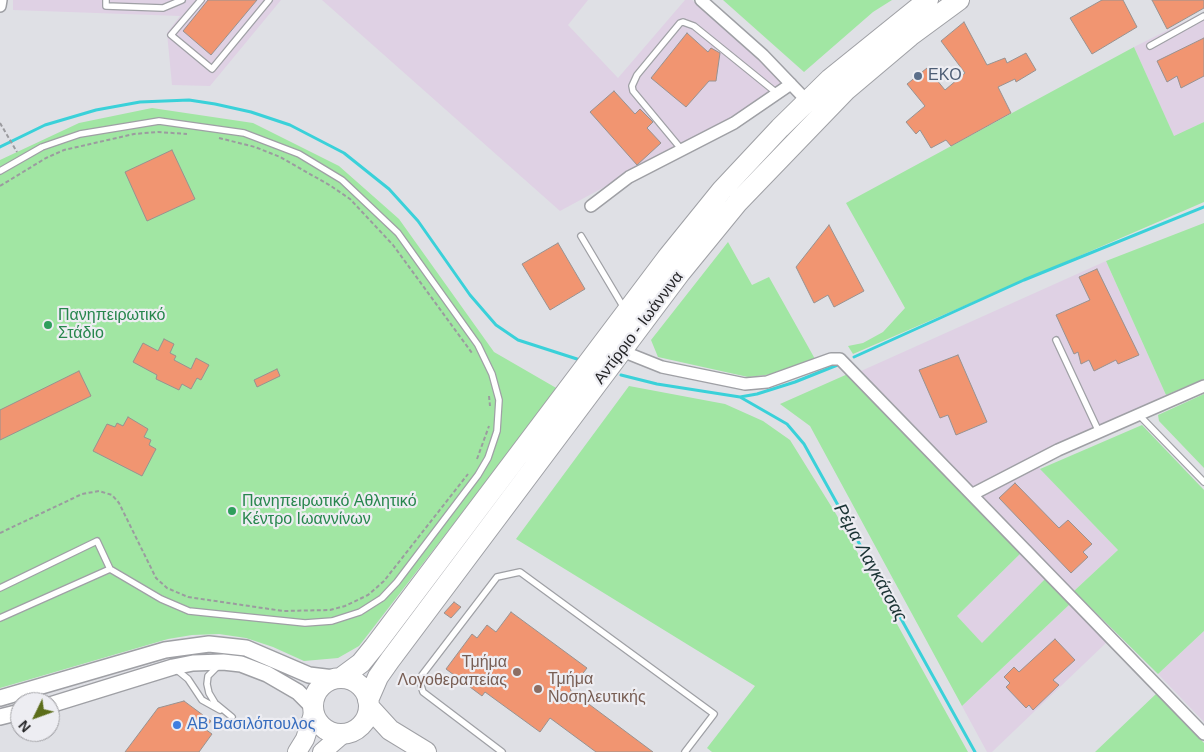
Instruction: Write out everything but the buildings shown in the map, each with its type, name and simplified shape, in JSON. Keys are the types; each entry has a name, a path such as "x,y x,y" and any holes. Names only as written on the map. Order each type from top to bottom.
{"highway":[{"name":"Αντίρριο - Ιωάννινα","path":"369,703 384,667 622,351 738,202 861,52 928,0"},
{"name":"Αντίρριο - Ιωάννινα","path":"338,678 361,663 374,647 712,202 814,108 959,0"},
{"path":"403,739 377,731 328,732 316,721 313,710 316,692 321,686 338,678 356,682 366,693 369,703 383,723 403,739 426,752"},
{"path":"348,733 364,721 369,703"}],"main road":[{"path":"0,698 165,650 208,644 246,648 308,675 338,678"},
{"path":"60,702 193,663 224,662 240,664 267,674 298,692 313,710 305,739 297,752"},
{"path":"322,752 348,733"}],"street":[{"path":"0,6 1,0"},
{"path":"701,0 814,108"},
{"path":"590,206 630,177 734,122 791,84"},
{"path":"622,351 662,367 745,384 773,381 838,358 973,494 1204,734"},
{"path":"973,494 1099,432 1204,386"}],"lane":[{"path":"106,0 106,6 163,8 182,0"},
{"path":"201,0 171,36 212,69 269,0"},
{"path":"1150,46 1204,16"},
{"path":"682,150 633,91 632,86 637,74 680,23 683,22 694,26 778,94"},
{"path":"0,171 42,147 80,134 159,121 244,133 299,154 342,180 398,233 478,345 492,374 499,400 497,431 488,458 478,475 397,582 382,598 360,612 332,621 305,623 190,611 161,599 110,569 97,541 0,588"},
{"path":"581,236 627,312"},
{"path":"1056,340 1099,432"},
{"path":"1139,414 1204,482"},
{"path":"0,618 110,569"},
{"path":"502,752 423,692 419,679 497,577 520,572 714,714 685,752"},
{"path":"224,662 213,670 207,684 215,703 232,718"},
{"path":"174,668 188,679 202,700 224,712"}],"path":[{"path":"0,123 17,154"},
{"path":"0,186 46,158 90,143 158,132 195,135"},
{"path":"218,138 255,146 280,157 324,181 350,199 394,245 475,357"},
{"path":"488,388 490,406"},
{"path":"476,461 489,426"},
{"path":"0,533 82,494 99,491 112,495 119,504 156,578 167,588 188,597 282,611 330,610 345,606 368,595 384,581 474,467"}],"shaded area":[{"path":"13,0 281,0 210,86 172,85 167,33 180,16 13,10"},
{"path":"322,0 588,0 568,25 618,78 685,0 692,0 785,83 756,105 560,211"},
{"path":"1204,12 1204,122 1174,137 1134,47"},
{"path":"1106,261 1166,395 1030,458 1118,550 1074,591 861,371"},
{"path":"1022,552 1047,577 982,644 957,616"},
{"path":"1070,604 1107,642 992,752 987,752 962,706"},
{"path":"1204,631 1204,722 1158,674"}],"green space":[{"path":"723,0 892,0 873,12 804,72"},
{"path":"1134,47 1174,136 1204,122 1204,202 853,354 848,346 863,343 883,332 905,308 846,203"},
{"name":"Πανηπειρωτικό Αθλητικό Κέντρο Ιωαννίνων","path":"152,108 253,123 339,166 399,219 494,352 558,389 359,646 338,658 304,661 273,647 246,638 219,634 192,635 168,639 0,688 0,160 79,123"},
{"path":"1204,223 1204,379 1166,395 1106,261"},
{"path":"728,242 752,285 769,277 815,359 774,374 748,377 658,357 651,340"},
{"path":"850,373 1022,552 957,616 982,643 1047,577 1070,604 962,706 810,426 780,404"},
{"path":"629,386 725,404 763,421 790,440 836,514 968,752 712,752 707,748 755,686 516,539"},
{"path":"1204,394 1204,468 1159,421 1158,415"},
{"path":"1142,425 1204,490 1204,631 1158,674 1074,591 1118,550 1040,469"},
{"path":"1157,693 1204,743 1204,752 1095,752"}],"waterway":[{"path":"0,147 45,125 96,110 140,102 189,100 251,112 290,125 344,153 389,189 418,221 470,295 496,325 518,340 577,359"},
{"path":"854,357 1024,280 1204,207"},
{"path":"621,375 657,384 740,397 757,394 795,382 840,364"},
{"name":"Ρέμα Λαγκάτσας","path":"740,397 787,424 804,444 975,752"}],"place":[{"name":"EKO","path":"918,76"},
{"name":"Πανηπειρωτικό Στάδιο","path":"48,325"},
{"name":"Πανηπειρωτικό Αθλητικό Κέντρο Ιωαννίνων","path":"232,511"},
{"name":"Τμήμα Λογοθεραπείας","path":"517,672"},
{"name":"Τμήμα Νοσηλευτικής","path":"538,689"},
{"name":"ΑΒ Βασιλόπουλος","path":"177,725"}]}
